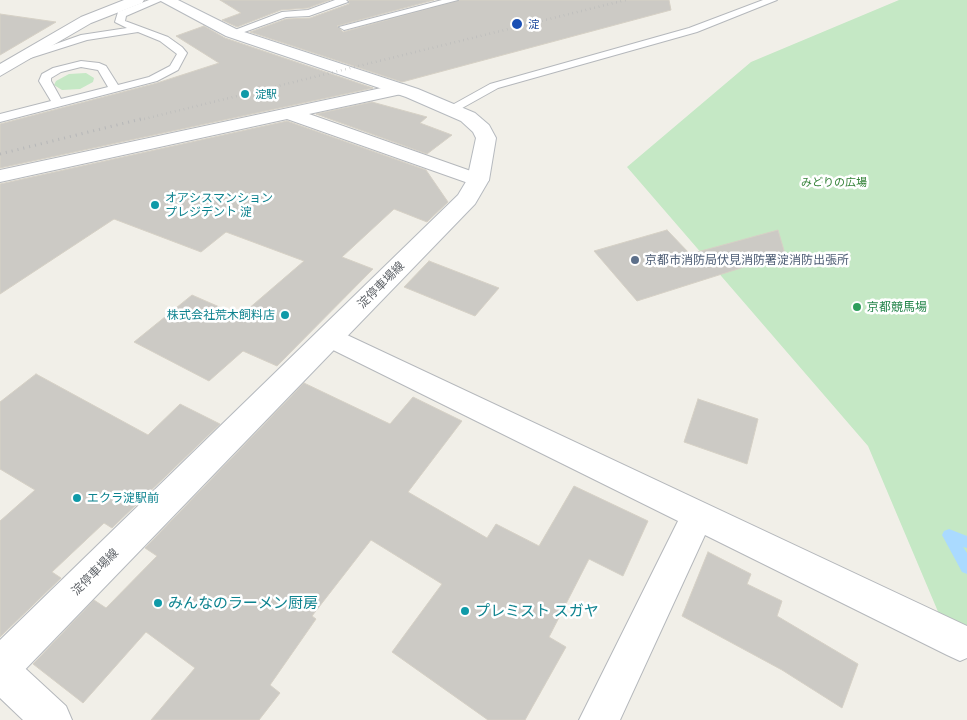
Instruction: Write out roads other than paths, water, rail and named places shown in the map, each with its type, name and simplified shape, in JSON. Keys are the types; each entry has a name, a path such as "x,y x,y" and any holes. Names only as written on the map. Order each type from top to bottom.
{"street":[{"path":"0,71 86,20 137,0"},
{"name":"淀停車場線","path":"0,667 467,199 478,180 486,138 482,129 468,117 400,89 232,33 167,0"},
{"path":"0,176 400,89"},
{"path":"288,113 478,180"},
{"path":"330,337 960,642"},
{"path":"599,720 698,515"},
{"path":"0,672 52,720"}],"lane":[{"path":"0,118 153,79 174,68 182,53 169,41 120,22 121,14 167,0"},
{"path":"232,33 285,14 309,13 343,2 340,0"},
{"path":"344,27 453,0"},
{"path":"451,109 494,86 693,30 772,0"},
{"path":"24,57 85,37 137,30"},
{"path":"58,103 45,81 46,76 58,70 81,64 95,65 102,68 115,89"}],"waterway":[{"path":"967,542 949,535 967,567"}],"railway":[{"path":"140,120 626,0"},
{"path":"0,154 145,118"}],"place":[{"name":"淀","path":"517,24"},
{"name":"淀駅","path":"245,94"},
{"name":"オアシスマンション プレジデント 淀","path":"155,205"},
{"name":"京都市消防局伏見消防署淀消防出張所","path":"635,260"},
{"name":"京都競馬場","path":"857,307"},
{"name":"株式会社荒木飼料店","path":"285,315"},
{"name":"エクラ淀駅前","path":"77,498"},
{"name":"みんなのラーメン厨房","path":"158,603"},
{"name":"プレミスト スガヤ","path":"465,611"}],"park label":[{"name":"みどりの広場","path":"834,182"}]}
